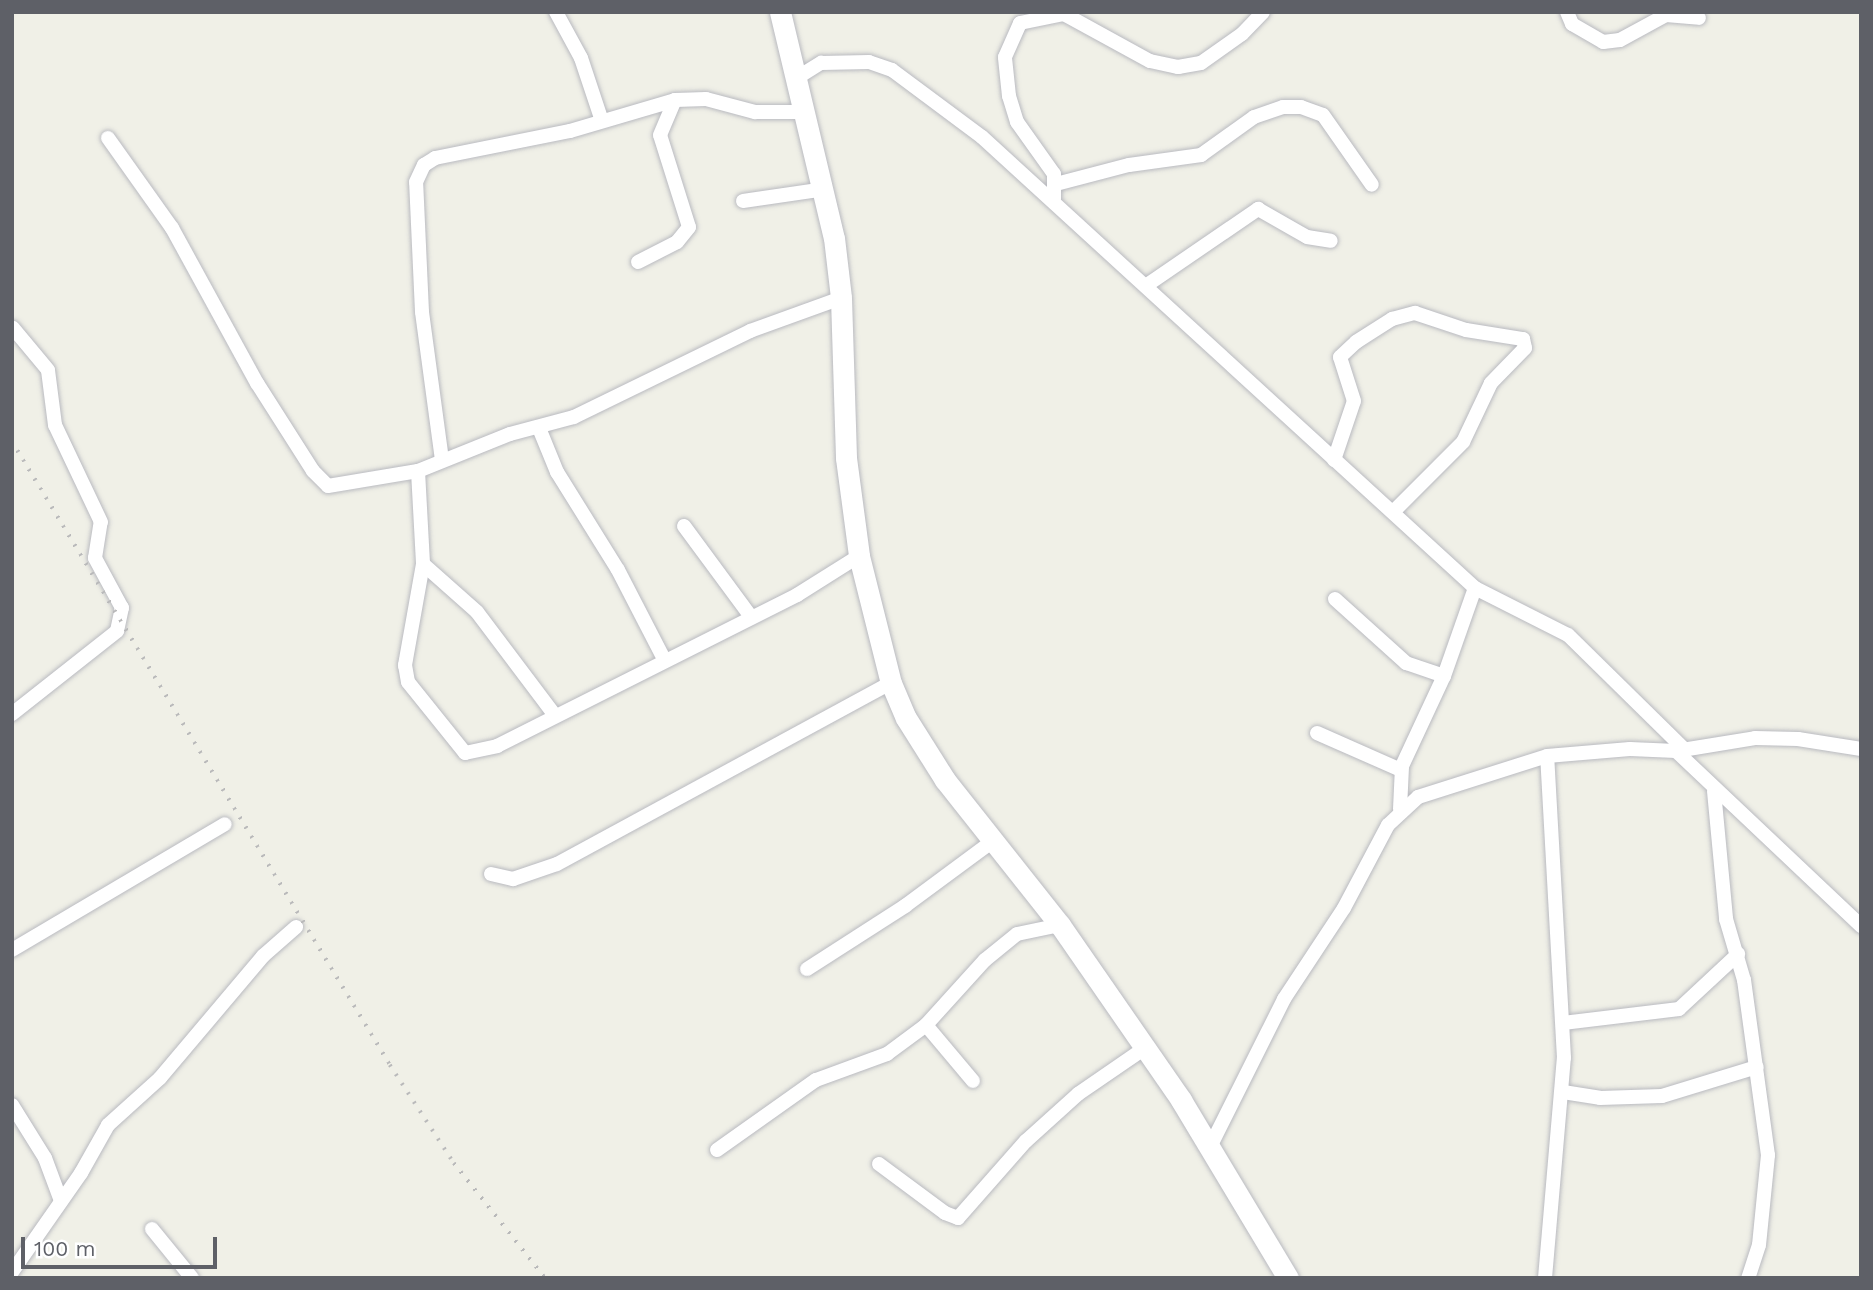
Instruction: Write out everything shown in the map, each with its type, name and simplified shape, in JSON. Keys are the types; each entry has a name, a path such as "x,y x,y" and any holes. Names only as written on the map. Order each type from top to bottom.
{"main road":[{"path":"780,12 825,189 841,298 846,458 859,556 891,684 906,718 939,769 1060,925 1145,1048 1210,1147 1287,1278"}],"street":[{"path":"556,12 581,58 602,121"},
{"path":"1055,191 1017,122 1009,96 1005,57 1020,23 1065,14 1150,61 1178,67 1201,63 1242,34 1263,12"},
{"path":"1567,12 1572,24 1604,42 1620,40 1666,15 1699,18"},
{"path":"795,79 821,62 842,60 892,70 1055,191 1147,285 1475,588 1568,635 1680,751 1714,791 1861,926"},
{"path":"442,460 424,340 418,171 435,158 602,121 675,100 706,99 755,112 804,112"},
{"path":"638,262 677,242 689,227 660,135 675,100"},
{"path":"1055,191 1129,165 1201,155 1254,117 1283,107 1301,107 1323,115 1373,185"},
{"path":"108,138 172,228 257,383 320,480 341,486 418,471 510,433 539,428 612,400 750,331 841,298"},
{"path":"743,201 825,189"},
{"path":"1147,285 1258,209 1307,237 1331,241"},
{"path":"1334,460 1354,401 1340,357 1356,342 1392,319 1415,313 1466,330 1523,339 1525,348 1491,383 1463,442 1393,512"},
{"path":"12,714 117,631 122,608 95,558 101,522 55,425 48,370 13,327"},
{"path":"539,428 557,472 618,570 664,659"},
{"path":"418,471 423,564 405,665 408,682 455,746 465,753 486,750 797,595 859,556"},
{"path":"684,526 751,617"},
{"path":"423,564 477,612 554,714"},
{"path":"1400,809 1401,770 1444,676 1475,588"},
{"path":"1335,599 1406,663 1444,676"},
{"path":"491,874 513,879 545,870 891,684"},
{"path":"1317,733 1401,770"},
{"path":"1210,1147 1284,999 1344,908 1400,809 1418,797 1547,756 1630,749 1680,751 1755,738 1798,738 1861,749"},
{"path":"1545,1278 1563,1092 1563,1023 1547,756"},
{"path":"1714,791 1726,919 1738,954 1757,1067 1768,1182 1759,1245 1748,1278"},
{"path":"12,950 225,824"},
{"path":"807,969 905,906 993,841"},
{"path":"1846,912 1861,916"},
{"path":"717,1150 816,1080 877,1059 926,1025 1001,945 1017,934 1060,925"},
{"path":"12,1272 61,1201 108,1125 160,1078 263,956 296,927"},
{"path":"1563,1023 1679,1009 1738,954"},
{"path":"926,1025 974,1081"},
{"path":"879,1164 945,1213 958,1218 1026,1141 1078,1094 1145,1048"},
{"path":"1563,1092 1600,1098 1662,1096 1757,1067"},
{"path":"12,1105 45,1158 61,1201"},
{"path":"152,1229 192,1278"}],"railway":[{"path":"12,441 390,1065 454,1163 545,1278"}]}
